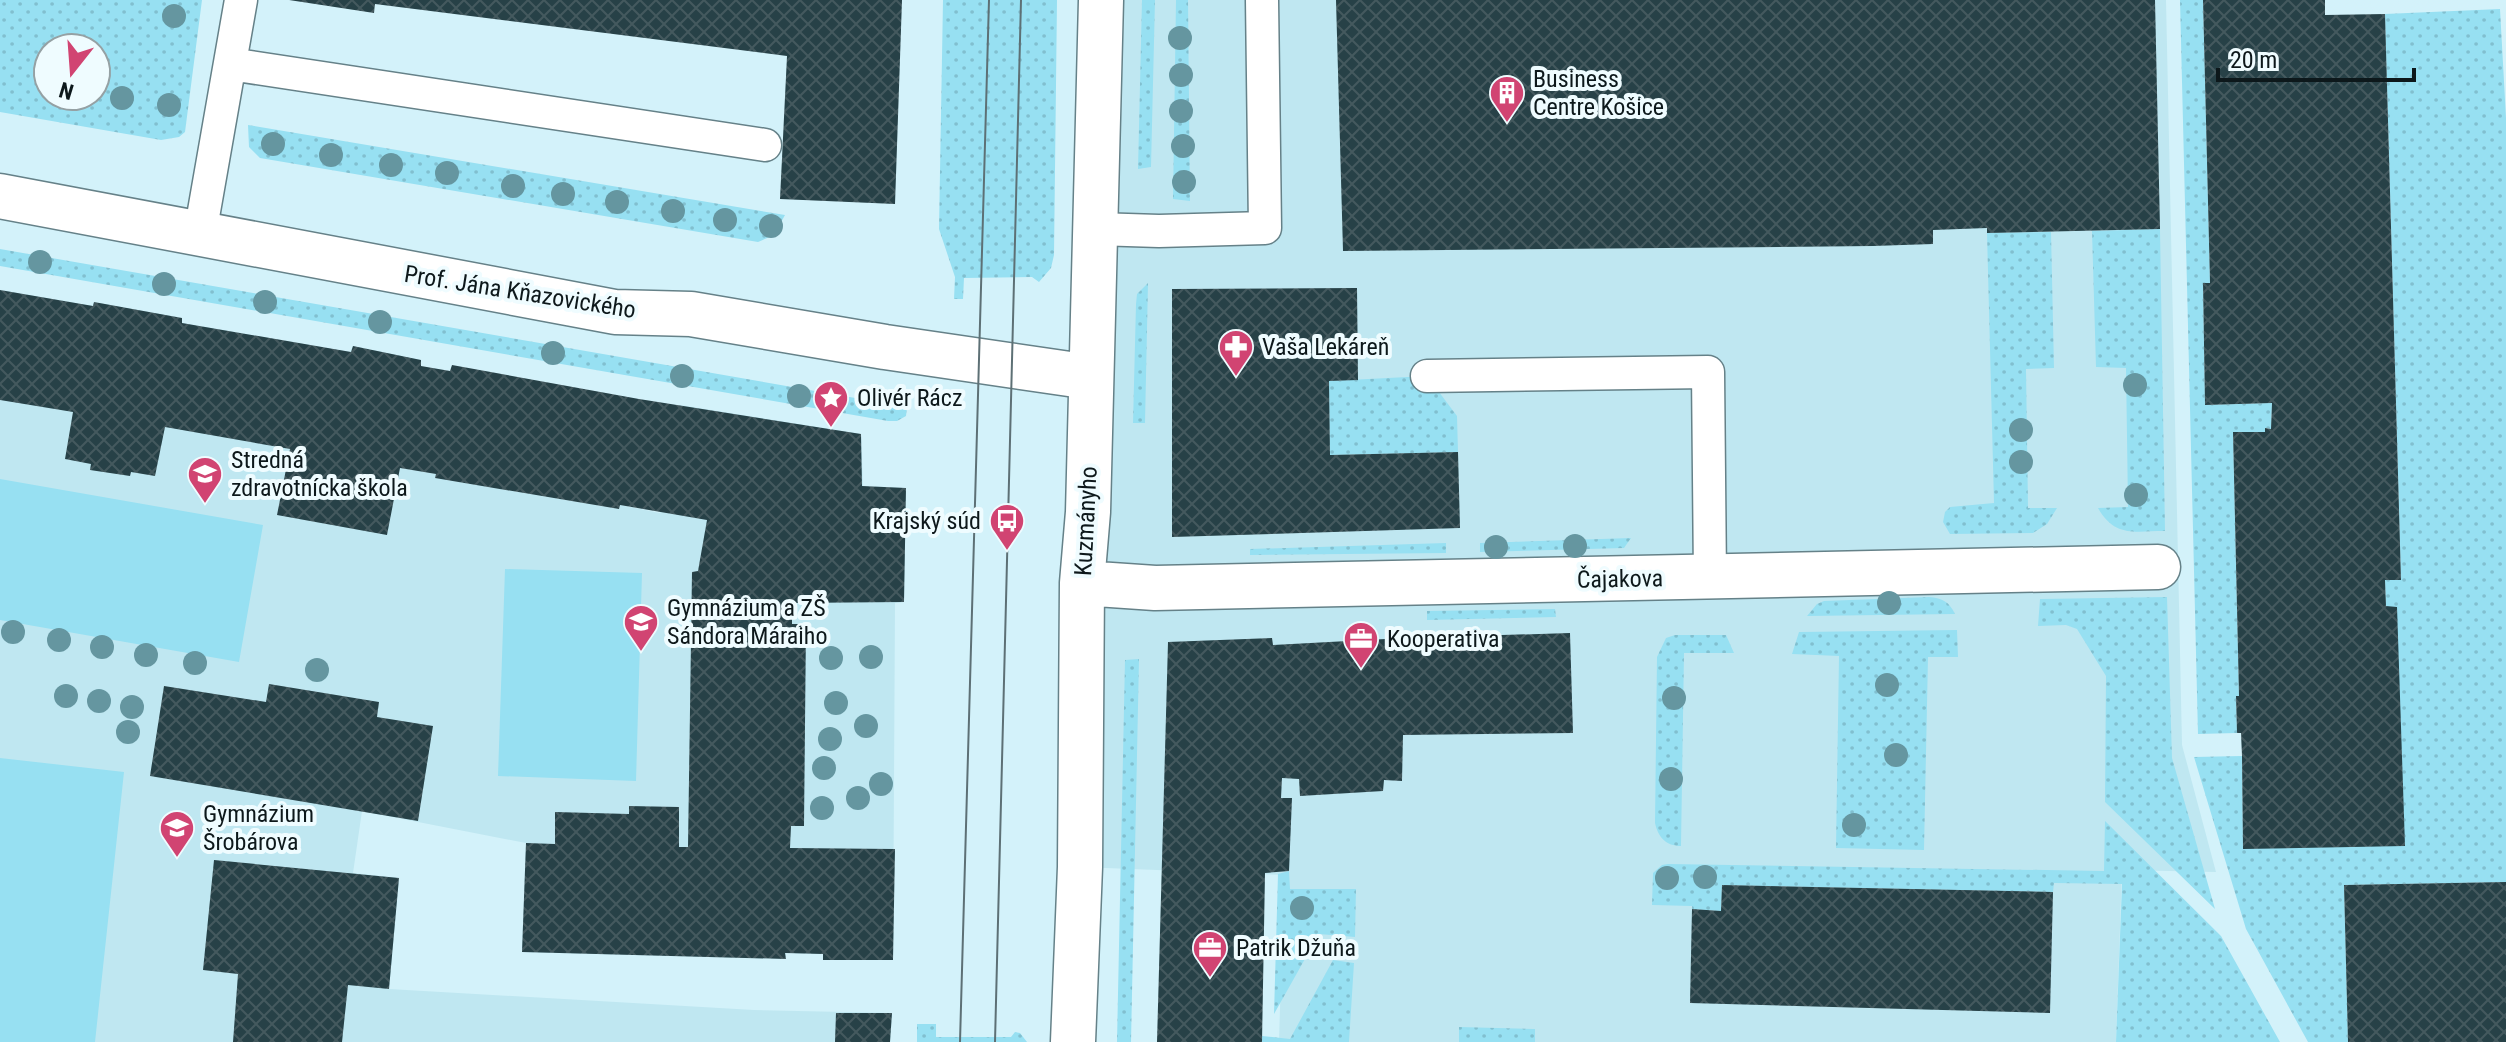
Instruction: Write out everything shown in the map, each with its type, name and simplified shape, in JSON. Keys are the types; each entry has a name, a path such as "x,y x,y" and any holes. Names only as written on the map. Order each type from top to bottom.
{"street":[{"name":"Kuzmányho","path":"1073,1042 1080,867 1082,583 1088,512 1101,0"},
{"name":"Prof. Jána Kňazovického","path":"0,196 615,312 691,314 1090,377"},
{"name":"Čajakova","path":"1082,583 1155,588 1710,579 2158,567"}],"lane":[{"path":"200,234 241,0"},
{"path":"1096,229 1265,228 1262,0"},
{"path":"230,64 765,145"},
{"path":"1427,376 1708,372 1710,579"}],"shaded area":[{"path":"0,0 202,0 185,132 179,137 161,140 0,112"},
{"path":"943,0 1057,0 1054,255 1051,268 1039,282 1032,277 964,278 963,299 954,299 955,277 939,229"},
{"path":"1101,0 2166,0 2182,745 2216,872 2122,870 2116,1042 1279,1042 1284,875 1080,867"},
{"path":"1142,0 1155,0 1151,167 1138,169"},
{"path":"1176,0 1188,0 1190,201 1173,199"},
{"path":"2180,0 2203,0 2210,283 2203,283 2205,405 2272,403 2271,429 2233,433 2239,696 2236,697 2237,733 2198,734"},
{"path":"2500,9 2506,118 2506,882 2344,885 2348,1042 2308,1042 2246,929 2194,757 2242,756 2243,849 2386,606 2385,580 2401,580 2385,14"},
{"path":"248,125 785,215 774,235 758,242 260,158 249,147"},
{"path":"2160,229 2165,531 2135,532 2111,524 2098,508 2128,507 2126,368 2096,367 2092,231"},
{"path":"2051,232 2054,368 2026,369 2028,508 2057,508 2047,524 2033,533 1950,534 1943,522 1945,512 1950,507 1994,503 1987,233"},
{"path":"0,249 907,407 906,416 897,421 888,421 0,266"},
{"path":"1148,283 1145,423 1133,423 1137,294"},
{"path":"0,290 93,306 94,302 182,318 182,323 350,352 353,346 421,360 400,468 436,474 436,478 619,509 620,505 660,513 680,405 861,434 863,486 906,488 904,602 895,603 893,960 823,960 823,954 786,953 786,959 522,952 526,843 362,811 353,873 399,878 389,989 754,1010 892,1013 890,1042 0,1042"},
{"path":"1427,376 1457,416 1458,452 1330,455 1329,381"},
{"path":"0,479 263,525 239,662 0,620"},
{"path":"1631,538 1624,548 1480,552 1480,543"},
{"path":"1446,543 1446,553 1250,555 1250,549"},
{"path":"505,569 642,573 636,781 498,776"},
{"path":"1929,597 1945,601 1955,614 1807,616 1824,601"},
{"path":"2167,597 2172,758 2215,909 2105,802 2106,676 2077,629 2066,625 2038,626 2040,599"},
{"path":"1555,609 1556,617 1427,620 1427,611"},
{"path":"1957,630 1958,657 1928,657 1924,850 1836,848 1839,656 1792,654 1799,632"},
{"path":"1675,635 1726,635 1734,653 1684,653 1681,846 1664,840 1655,823 1657,657 1666,638"},
{"path":"1139,659 1131,1042 1117,1042 1125,660"},
{"path":"0,758 124,772 95,1042 0,1042"},
{"path":"2105,821 2221,936 2280,1042 2116,1042 2122,884 2054,883 2053,892 1722,885 1721,911 1692,909 1692,906 1652,905 1653,873 1668,864 2104,871"},
{"path":"1289,871 1290,889 1356,889 1355,937 1319,934 1274,1014 1278,874"},
{"path":"1333,960 1354,963 1349,1042 1262,1042 1262,1036 1290,1039"},
{"path":"917,1024 936,1024 936,1037 1011,1037 1015,1032 1020,1033 1027,1042 917,1042"},
{"path":"1459,1027 1535,1029 1535,1042 1459,1042"}],"building":[{"path":"289,0 902,0 895,204 780,199 787,56 375,4 374,13"},
{"path":"1336,0 2155,0 2160,229 1987,233 1987,228 1933,230 1933,244 1873,246 1343,251"},
{"path":"2203,0 2325,0 2325,15 2385,14 2401,580 2385,580 2386,606 2397,607 2405,846 2243,849 2241,733 2237,733 2236,696 2239,696 2233,432 2265,432 2265,428 2271,429 2272,403 2205,405 2203,283 2210,283"},
{"path":"1357,288 1358,380 1329,381 1330,455 1458,452 1460,528 1172,537 1172,289"},
{"path":"0,290 93,306 94,302 182,318 182,323 351,352 353,346 421,360 421,366 450,371 452,365 639,399 861,434 862,486 906,488 904,602 792,603 792,624 806,624 804,826 791,826 790,848 895,849 893,960 823,960 823,954 785,953 786,959 522,952 526,843 555,844 555,812 629,814 629,806 679,807 679,847 688,847 692,572 698,571 707,520 620,505 619,509 435,478 436,474 400,468 387,535 277,515 290,449 165,427 155,476 90,470 91,464 65,459 73,412 0,400"},
{"path":"1570,633 1573,733 1403,735 1402,781 1384,780 1383,791 1300,796 1299,779 1282,778 1281,798 1292,798 1289,871 1265,873 1262,1042 1157,1042 1168,642 1272,638 1273,645"},
{"path":"269,684 379,702 377,717 433,726 418,821 150,776 164,686 266,702"},
{"path":"214,860 399,878 389,989 348,985 342,1042 233,1042 238,974 203,970"},
{"path":"2506,882 2506,1042 2348,1042 2344,885"},
{"path":"1722,885 2053,892 2050,1013 1690,1003 1692,909 1721,911"},
{"path":"836,1013 892,1013 890,1042 835,1042"}],"tram line":[{"path":"960,1042 989,0"},
{"path":"995,1042 1021,0"}],"place":[{"name":"Business Centre Košice","path":"1507,124"},
{"name":"Vaša Lekáreň","path":"1236,378"},
{"name":"Olivér Rácz","path":"831,429"},
{"name":"Stredná zdravotnícka škola","path":"205,505"},
{"name":"Krajský súd","path":"1007,552"},
{"name":"Gymnázium a ZŠ Sándora Máraiho","path":"641,653"},
{"name":"Kooperativa","path":"1361,670"},
{"name":"Gymnázium Šrobárova","path":"177,859"},
{"name":"Patrik Džuňa","path":"1210,979"}]}
